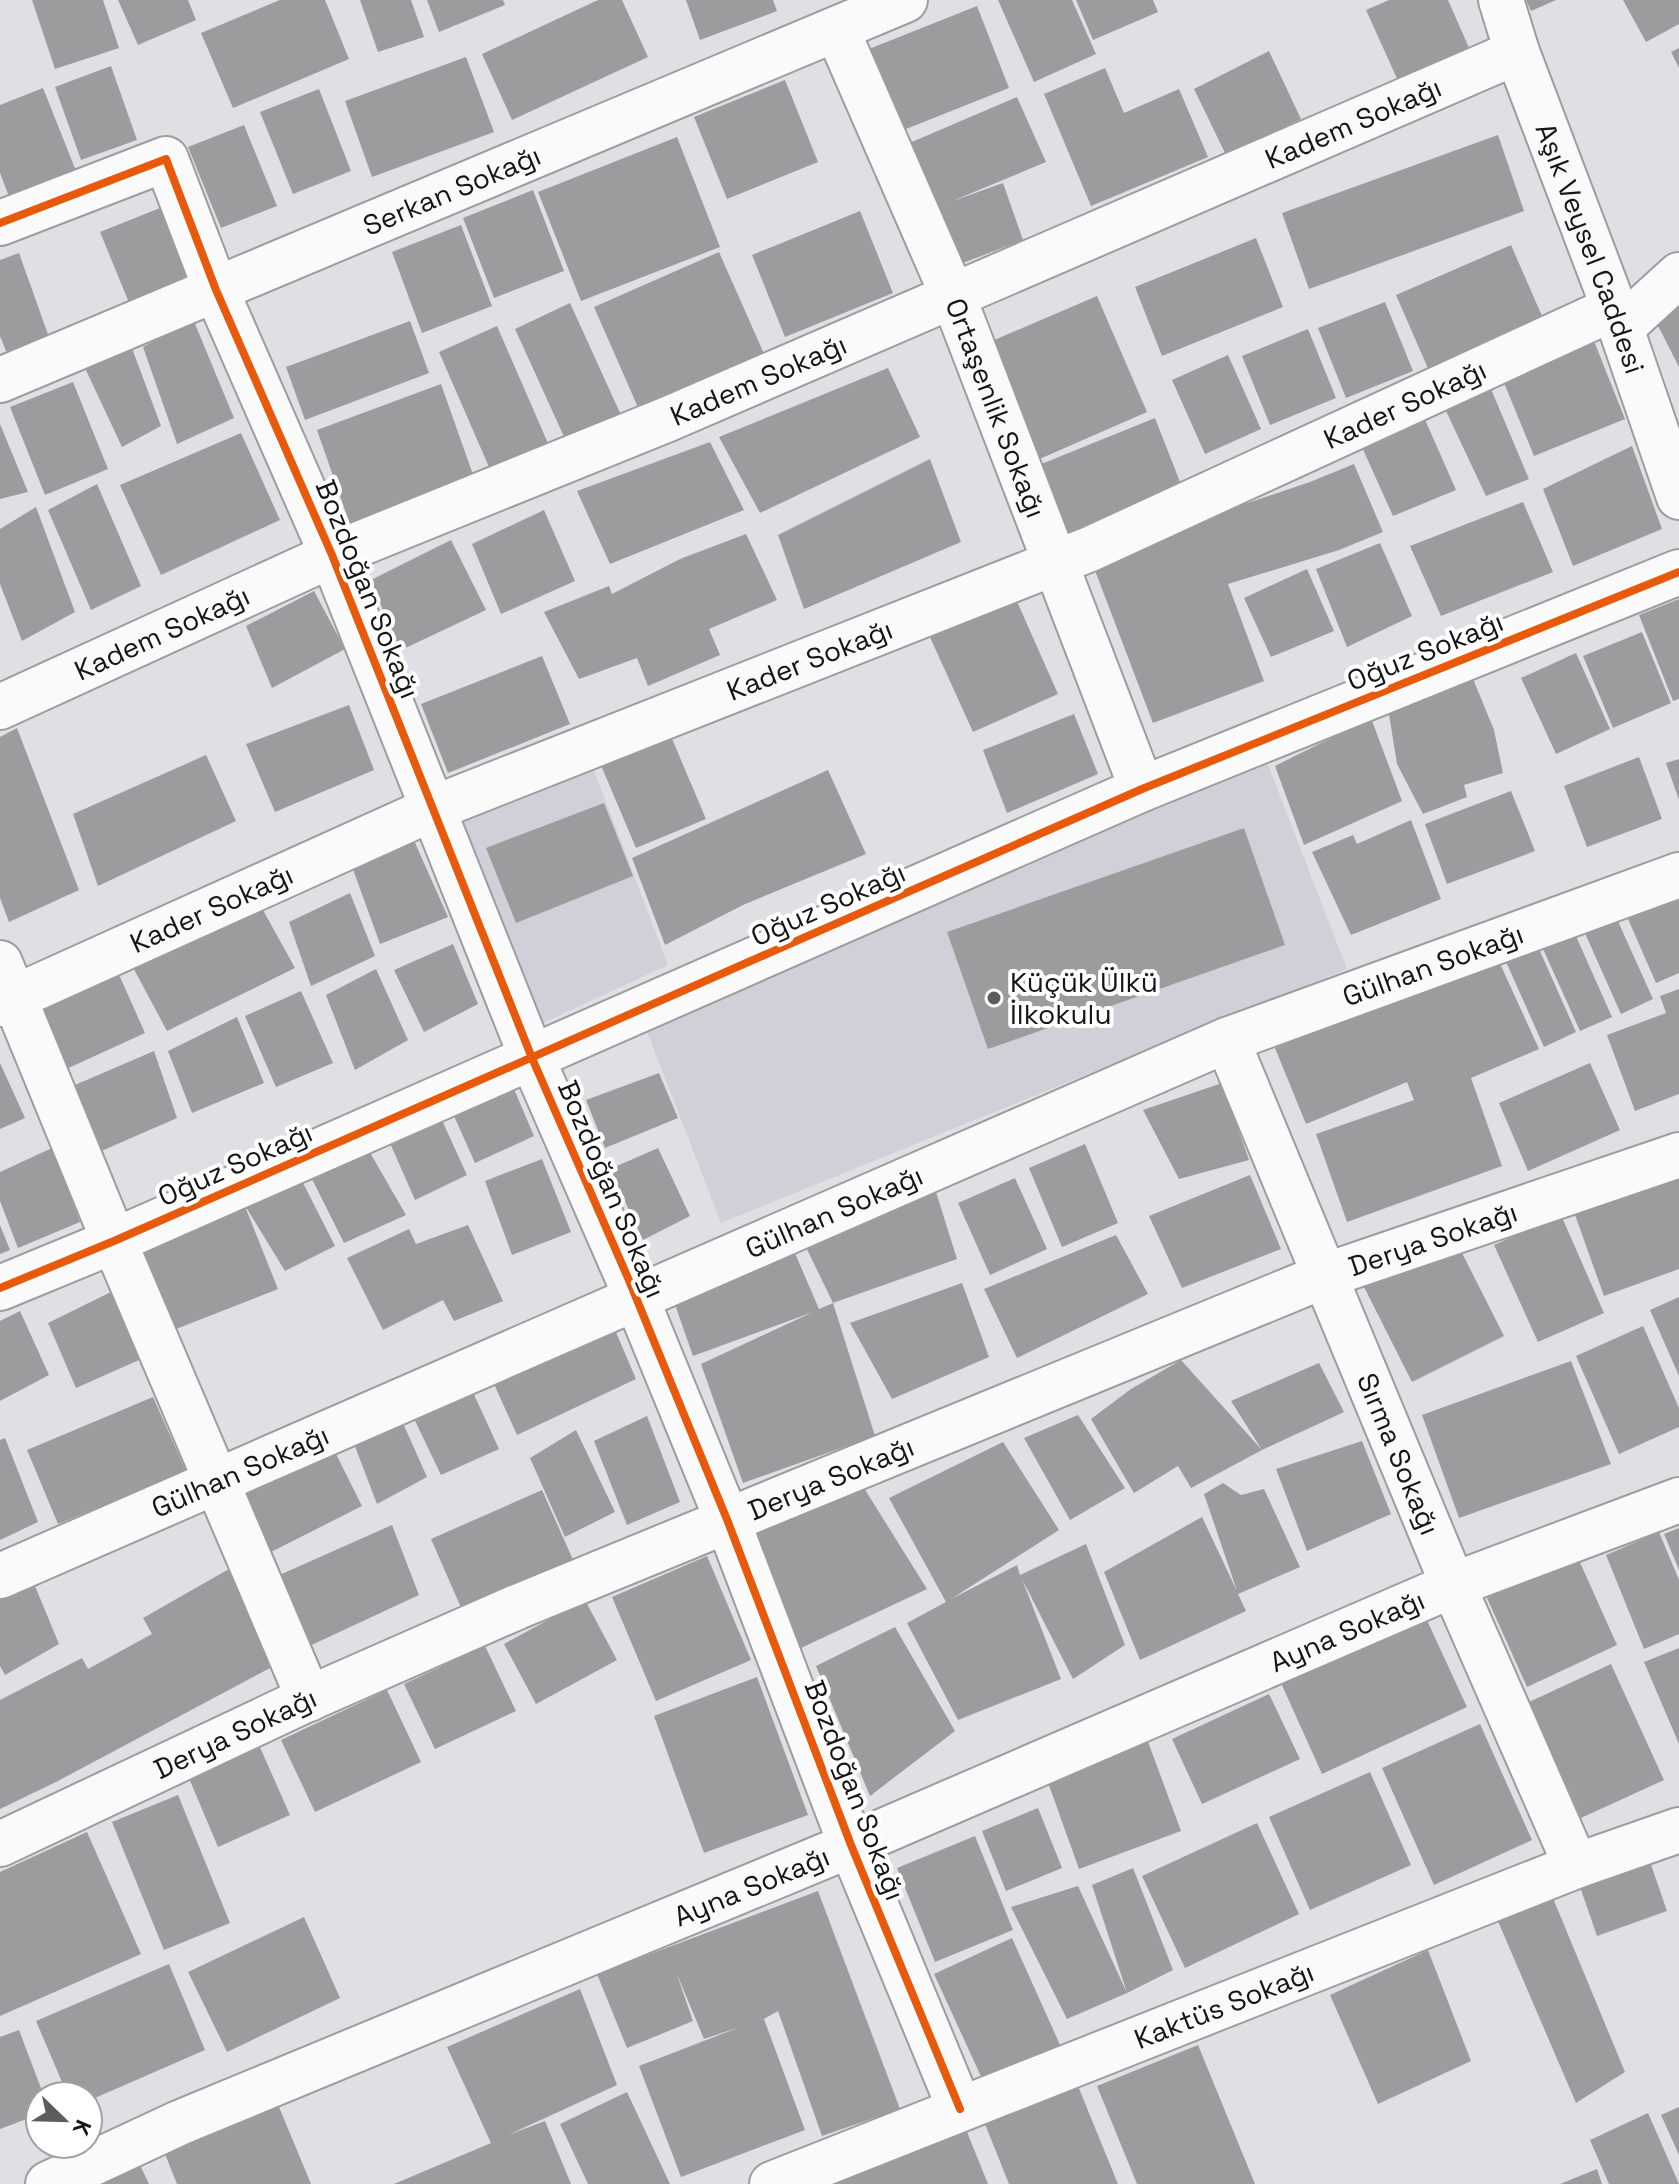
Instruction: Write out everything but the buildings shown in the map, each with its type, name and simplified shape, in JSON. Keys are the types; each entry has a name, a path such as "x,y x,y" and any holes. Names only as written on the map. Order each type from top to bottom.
{"street":[{"name":"Serkan Sokağı","path":"0,380 905,0"},
{"name":"Aşık Veysel Caddesi","path":"1501,0 1517,52 1617,318 1679,497"},
{"name":"Ortaşenlik Sokağı","path":"837,30 953,296 1142,789"},
{"name":"Kadem Sokağı","path":"0,707 332,555 668,419 1517,52"},
{"name":"Bozdoğan Sokağı","path":"0,223 166,159 216,290 332,555 532,1058 728,1522 851,1845 960,2109"},
{"name":"Kader Sokağı","path":"5,988 434,808 1090,549 1617,318 1679,275"},
{"name":"Oğuz Sokağı","path":"0,1288 114,1241 1142,789 1679,572"},
{"name":"Gülhan Sokağı","path":"0,1576 1227,1040 1679,875"},
{"path":"5,988 309,1699"},
{"name":"Sırma Sokağı","path":"1227,1040 1453,1585 1576,1866"},
{"name":"Derya Sokağı","path":"0,1844 309,1699 517,1607 1324,1276 1679,1155"},
{"name":"Ayna Sokağı","path":"48,2184 179,2123 851,1845 1453,1585 1679,1500"},
{"name":"Kaktüs Sokağı","path":"781,2182 1576,1866 1679,1830"}],"shaded area":[{"name":"Küçük Ülkü İlkokulu","path":"1267,762 1347,969 721,1223 645,1026"},
{"path":"592,765 668,965 539,1025 454,819"}],"cycle path":[{"path":"0,223 166,159 216,290 332,555 532,1058 628,1278 728,1522 851,1845 960,2109"},
{"path":"0,1288 114,1241 1142,789 1679,572"}],"place":[{"name":"Küçük Ülkü İlkokulu","path":"994,998"}]}
